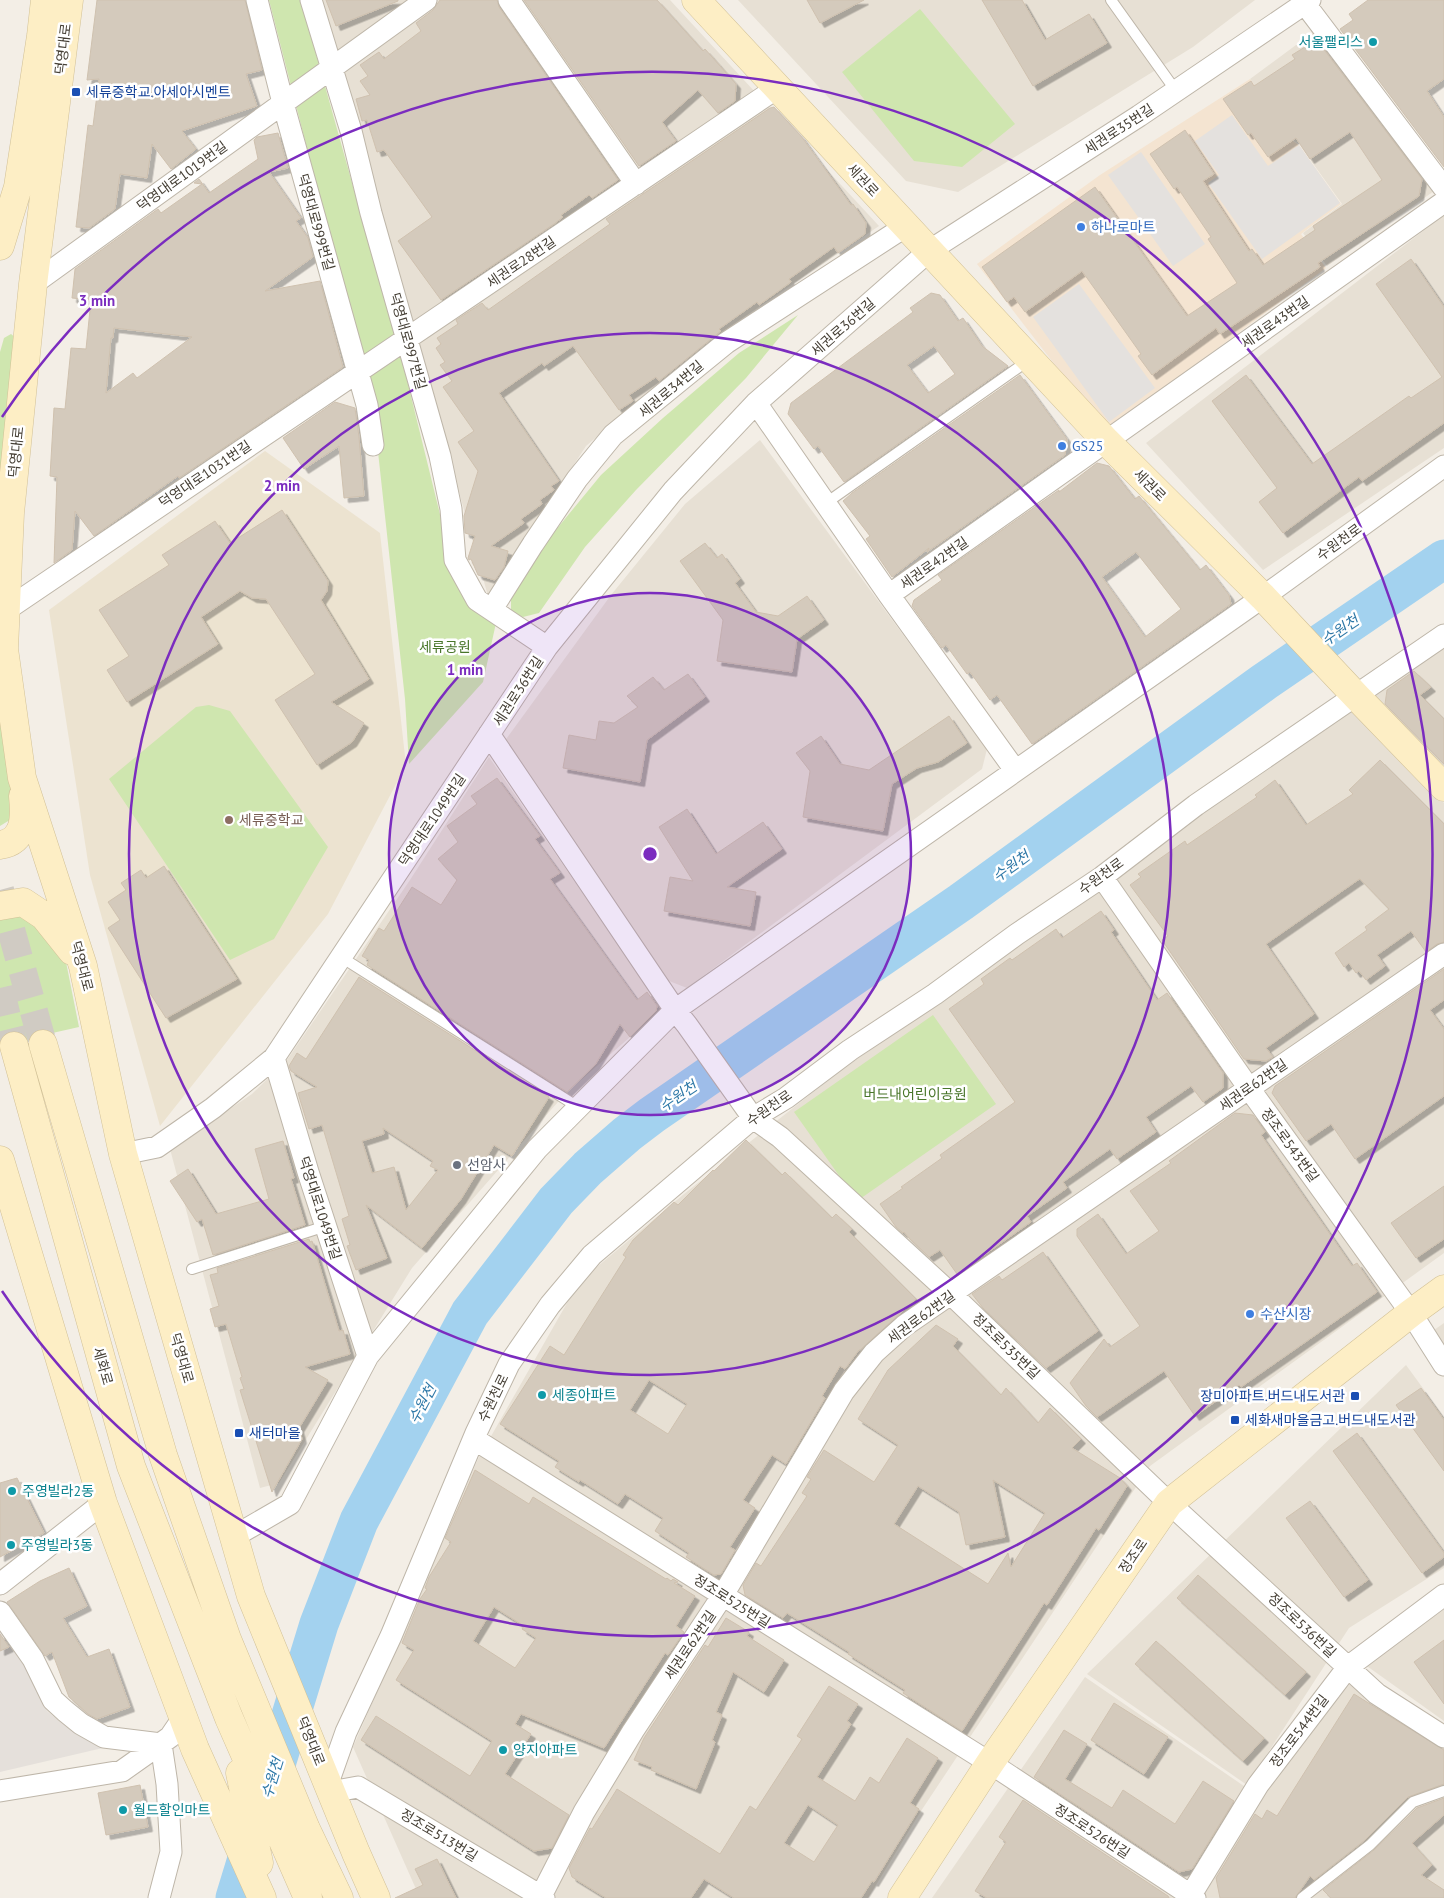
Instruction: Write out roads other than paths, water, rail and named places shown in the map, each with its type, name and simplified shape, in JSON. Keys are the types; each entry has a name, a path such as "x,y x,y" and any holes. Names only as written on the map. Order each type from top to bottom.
{"main road":[{"name":"덕영대로","path":"0,246 18,187 45,0"},
{"name":"덕영대로","path":"69,0 33,284 10,513 4,649 22,778 83,966 123,1154 233,1537 321,1796 339,1898"},
{"name":"세권로","path":"696,0 1106,441 1268,602 1352,692"},
{"path":"1352,692 1444,787"},
{"path":"0,845 18,835 25,820 22,778"},
{"path":"0,906 23,902 44,916 83,966"},
{"path":"43,1044 163,1455 227,1639 241,1672 356,1853 376,1898"},
{"name":"세화로","path":"14,1046 132,1466 229,1718"},
{"path":"0,1160 103,1503 195,1749 264,1898"},
{"name":"정조로","path":"902,1898 990,1763 1169,1503 1411,1313 1444,1290"},
{"path":"229,1718 264,1898"},
{"path":"229,1718 308,1898"}],"street":[{"name":"덕영대로999번길","path":"257,0 283,104 367,405 373,445"},
{"name":"덕영대로997번길","path":"311,0 332,68 406,340 440,456 451,509 455,560 477,600 547,647"},
{"name":"덕영대로1019번길","path":"33,284 426,0"},
{"path":"509,0 636,184"},
{"name":"세권로35번길","path":"929,251 1012,199 1308,2 1444,188"},
{"name":"세권로28번길","path":"406,340 777,88"},
{"name":"세권로43번길","path":"1106,441 1444,202"},
{"name":"세권로34번길","path":"492,609 577,479 613,435 726,343 906,226"},
{"name":"세권로36번길","path":"751,1116 681,1018 489,734 547,647 674,491 756,403 929,251"},
{"name":"덕영대로1031번길","path":"6,610 357,371 406,340"},
{"path":"756,403 889,595"},
{"name":"세권로42번길","path":"1015,770 889,595 1106,441"},
{"name":"수원천로","path":"233,1537 290,1504 368,1356 537,1149 578,1108 681,1018 1015,770 1268,602 1444,466"},
{"name":"수원천로","path":"321,1796 346,1732 391,1636 474,1439 509,1364 550,1305 592,1255 751,1116 786,1098 850,1050 935,994 1017,934 1102,877 1196,805 1352,692 1444,635"},
{"name":"덕영대로1049번길","path":"123,1154 157,1147 213,1108 274,1058 489,734"},
{"name":"정조로543번길","path":"1102,877 1248,1087 1411,1313"},
{"name":"세권로62번길","path":"542,1897 584,1812 623,1747 723,1596 844,1391 874,1353 898,1331 1248,1087 1444,954"},
{"name":"덕영대로1049번길","path":"274,1058 368,1356"},
{"name":"정조로535번길","path":"751,1116 780,1137 952,1294 1169,1503"},
{"path":"1411,1313 1444,1365"},
{"name":"정조로525번길","path":"474,1439 990,1763"},
{"path":"0,1584 103,1503"},
{"name":"정조로536번길","path":"1169,1503 1377,1694 1444,1737"},
{"name":"정조로544번길","path":"1192,1897 1258,1785 1348,1667 1444,1594"},
{"path":"0,1612 33,1659 53,1700 65,1711 81,1724 104,1737 161,1744"},
{"path":"0,1791 122,1771 170,1737 183,1718"},
{"path":"159,1898 171,1852 168,1784 161,1744"},
{"name":"정조로526번길","path":"990,1763 1192,1897"},
{"name":"정조로513번길","path":"321,1796 358,1787 542,1897"}],"lane":[{"path":"1111,0 1176,91"},
{"path":"826,503 1030,359"},
{"path":"342,957 578,1108"},
{"path":"192,1269 326,1226"},
{"path":"1302,1898 1370,1845 1413,1802 1444,1791"}],"waterway":[{"name":"수원천","path":"235,1898 319,1624 359,1521 470,1313 556,1201 588,1168 652,1115 961,902 1264,682 1444,559"}],"tunnel":[{"path":"0,890 43,1044"},
{"path":"0,988 14,1046"}],"place":[{"name":"서울팰리스","path":"1373,42"},
{"name":"세류중학교.아세아시멘트","path":"76,92"},
{"name":"하나로마트","path":"1081,227"},
{"name":"GS25","path":"1062,446"},
{"name":"세류중학교","path":"229,820"},
{"name":"선암사","path":"457,1165"},
{"name":"수산시장","path":"1250,1314"},
{"name":"세종아파트","path":"542,1395"},
{"name":"장미아파트.버드내도서관","path":"1355,1396"},
{"name":"세화새마을금고.버드내도서관","path":"1235,1420"},
{"name":"새터마을","path":"239,1433"},
{"name":"주영빌라2동","path":"12,1491"},
{"name":"주영빌라3동","path":"11,1545"},
{"name":"양지아파트","path":"503,1750"},
{"name":"월드할인마트","path":"123,1810"}],"park label":[{"name":"세류공원","path":"445,647"},
{"name":"버드내어린이공원","path":"915,1094"}]}
